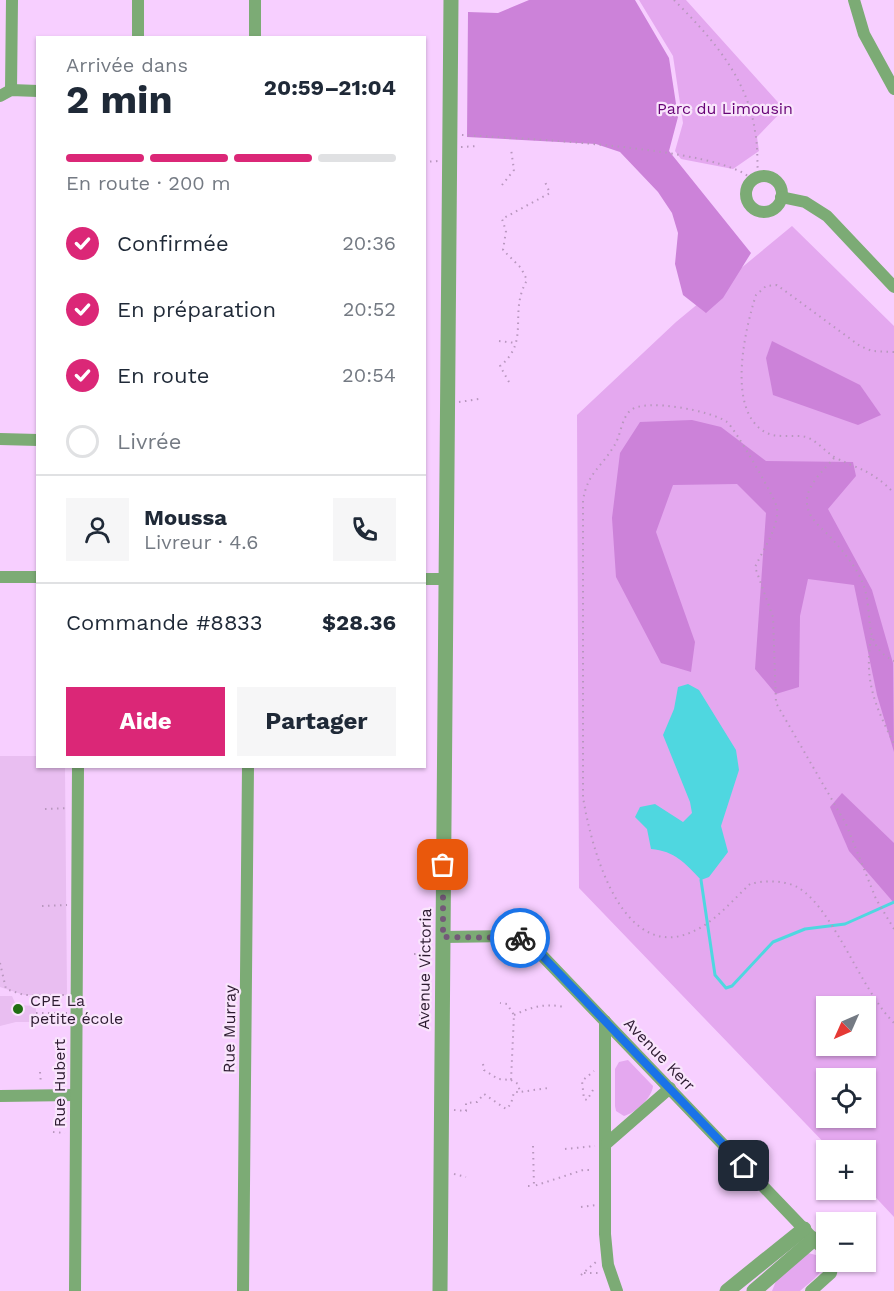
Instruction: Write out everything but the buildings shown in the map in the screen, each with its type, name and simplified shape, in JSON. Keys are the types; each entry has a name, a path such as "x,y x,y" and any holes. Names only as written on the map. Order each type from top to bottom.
{"street":[{"path":"12,0 6,93 36,91"},
{"path":"138,0 138,36"},
{"path":"255,0 255,36"},
{"name":"Avenue Victoria","path":"440,1291 451,0"},
{"path":"854,0 864,34 894,89"},
{"path":"770,177 781,191 781,198 771,210 755,210 746,196 755,179 770,177"},
{"path":"781,198 805,202 827,216 894,287"},
{"path":"0,440 36,440"},
{"path":"0,577 36,577"},
{"path":"426,579 446,579"},
{"name":"Rue Hubert","path":"75,1291 78,768"},
{"name":"Rue Murray","path":"243,1291 248,768"},
{"name":"Avenue Kerr","path":"443,937 514,936 530,943 816,1241"},
{"path":"604,1021 601,1144 605,1234 608,1265 617,1291"},
{"path":"601,1144 670,1088"},
{"path":"0,1096 75,1095"},
{"path":"728,1291 754,1287 809,1234"},
{"path":"811,1291 831,1272"}],"path":[{"path":"674,0 724,55 749,103 755,131 755,179"},
{"path":"450,140 479,146"},
{"path":"450,140 596,144 715,161 746,172 755,179"},
{"path":"502,185 514,170 511,149"},
{"path":"509,382 500,366 512,356 519,330 516,307 519,293 527,280 521,268 503,250 506,231 502,219 551,195 545,182"},
{"path":"894,352 872,351 860,346 777,285 766,286 756,295 740,367 747,411 754,424 767,434 805,437 815,441 834,457 861,467 880,479 894,493"},
{"path":"499,341 516,343"},
{"path":"447,404 479,399"},
{"path":"894,929 876,899 846,824 776,703 773,617 755,567 776,521 777,507 773,495 754,467 737,431 727,421 707,412 644,404 633,408 627,414 615,446 590,475 583,500 583,797 588,829 616,900 639,929 656,936 671,937 697,930 750,884 760,881 780,882 799,889 818,908 873,996 894,1023"},
{"path":"834,457 808,490 807,504 814,521 833,539 861,578 871,609 874,646 881,655 894,661"},
{"path":"872,635 867,663 869,685 894,744"},
{"path":"45,809 68,808"},
{"path":"42,906 67,905"},
{"path":"414,954 422,954"},
{"path":"0,963 6,989 24,995 67,995"},
{"path":"500,1003 507,1004 514,1015 512,1080"},
{"path":"514,1015 531,1007 550,1004 564,1007"},
{"path":"36,1013 67,1013"},
{"path":"419,1015 429,1016"},
{"path":"483,1064 484,1070 498,1078 512,1080 518,1084 520,1092"},
{"path":"597,1070 587,1075 582,1084 584,1099 587,1100 597,1085"},
{"path":"40,1072 41,1088"},
{"path":"578,1083 582,1084"},
{"path":"453,1110 466,1111 466,1103 477,1102 484,1094 506,1109 512,1104 514,1092 548,1088"},
{"path":"53,1132 66,1132"},
{"path":"564,1149 601,1144"},
{"path":"533,1146 534,1186"},
{"path":"528,1186 583,1170 596,1170"},
{"path":"453,1174 466,1177"},
{"path":"581,1208 596,1205"},
{"path":"597,1261 582,1274 600,1273"}],"shaded area":[{"path":"529,0 635,0 669,58 678,117 669,151 751,253 723,298 706,313 683,295 675,264 678,233 672,213 658,192 620,152 596,144 467,137 468,12 498,13"},
{"path":"772,341 860,385 881,415 858,425 773,395 766,358"},
{"path":"692,420 721,427 766,461 853,462 856,476 828,509 872,590 893,663 894,752 877,695 854,585 808,579 800,616 799,687 776,694 755,669 766,513 737,484 673,485 656,532 695,642 691,672 661,663 616,577 612,518 620,453 640,422"},
{"path":"688,684 699,690 736,750 739,770 721,826 728,852 709,877 701,880 673,855 651,849 647,829 635,817 640,807 655,804 683,822 692,813 690,802 663,735 674,709 678,687"},
{"path":"0,756 36,756 36,768 65,768 67,995 24,995 0,987"},
{"path":"842,793 894,843 894,903 849,851 830,807"},
{"name":"CPE La petite école","path":"0,996 12,996 16,1005 36,1006 36,1022 16,1022 0,1026"}],"green space":[{"name":"Parc du Limousin","path":"639,0 686,0 784,109 757,137 759,151 733,169 681,159 675,151 683,123 673,56"},
{"path":"792,226 894,326 894,1217 876,1198 876,1140 821,1140 579,888 577,415 676,322"},
{"path":"628,1060 653,1086 650,1095 642,1104 624,1116 616,1111 615,1106 615,1069 619,1062"},
{"path":"808,1253 816,1255 816,1272 819,1272 800,1291 772,1291 776,1281"}],"waterway":[{"path":"701,880 715,975 726,988 732,986 773,942 805,929 845,924 894,902"}],"way so far":[{"path":"443,865 443,937 514,936 520,938"}],"place":[{"name":"CPE La petite école","path":"18,1009"}],"route":[{"path":"520,938 530,943 744,1166"}]}
